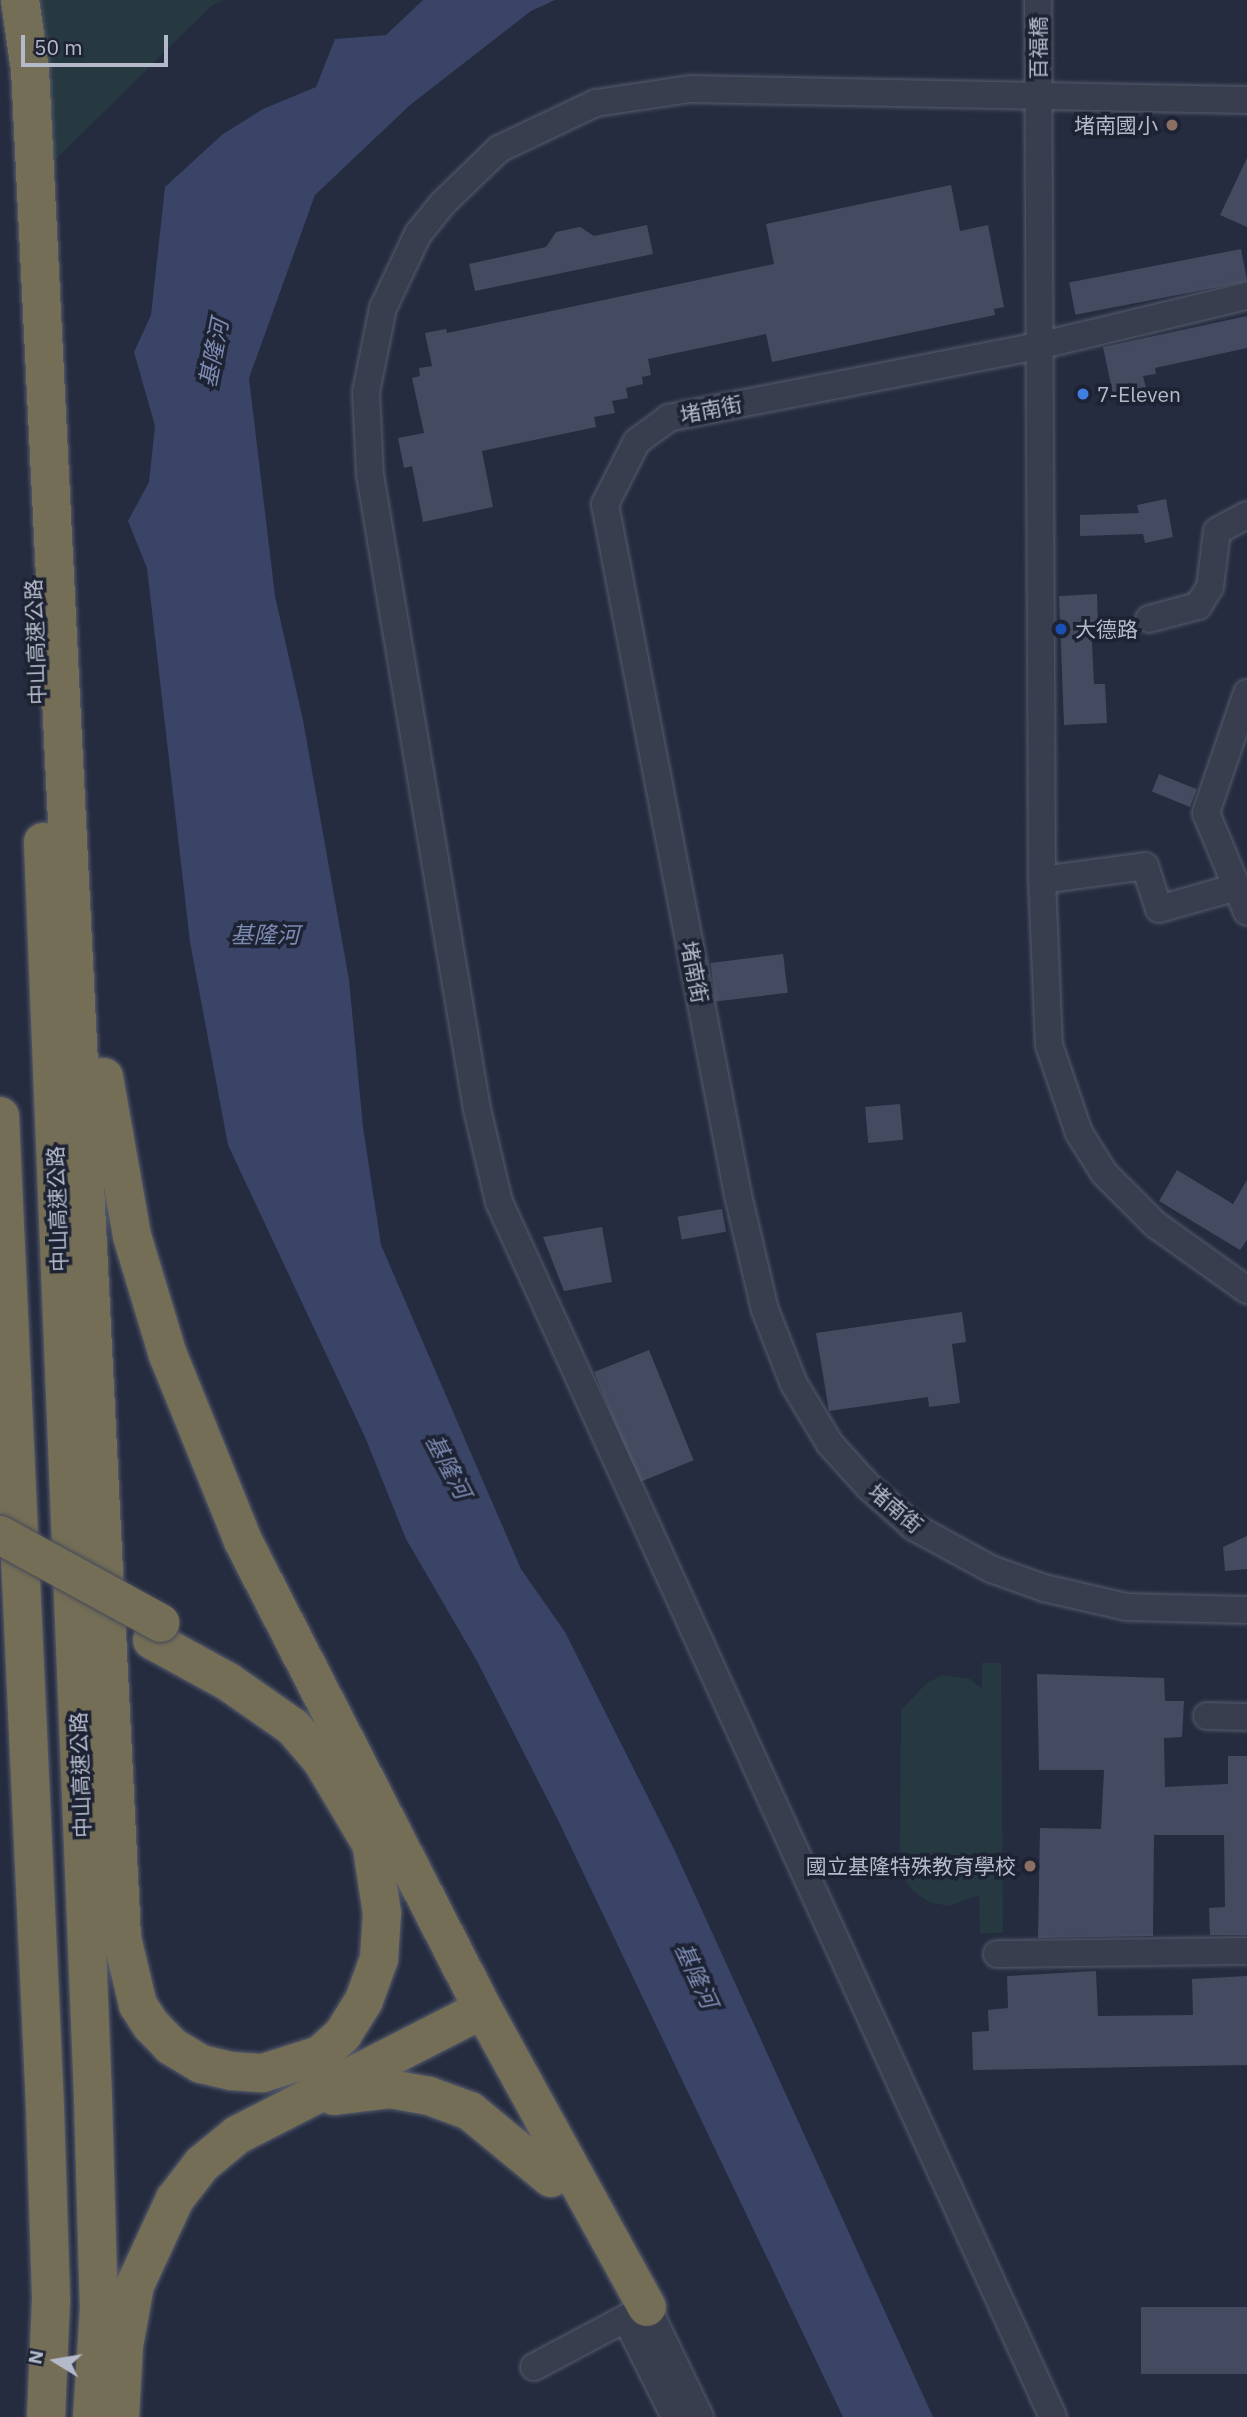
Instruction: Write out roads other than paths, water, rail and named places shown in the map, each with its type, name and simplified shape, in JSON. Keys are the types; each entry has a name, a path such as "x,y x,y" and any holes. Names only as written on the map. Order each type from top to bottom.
{"highway":[{"name":"中山高速公路","path":"10,0 93,2098 99,2307 92,2417"},
{"path":"20,0 30,69 122,1938 131,1984 151,2025 171,2046 201,2064 231,2071 263,2073 320,2055 343,2034 357,2011 379,1959 382,1837 238,1529 168,1355 132,1236 92,995 86,843 56,588"},
{"path":"0,1116 46,2134 51,2299 46,2417"},
{"path":"0,1397 16,1451"},
{"path":"0,1535 157,1632"},
{"path":"0,1557 157,1632 243,1666 307,1714 335,1744 551,2178 636,2313"},
{"path":"120,2417 124,2346 135,2285 175,2199 202,2164 237,2135 471,2015"},
{"path":"471,2015 636,2313"},
{"path":"291,2108 352,2091 390,2089 429,2096 470,2111 551,2178"}],"street":[{"name":"百福橋","path":"1038,0 1038,90"},
{"path":"1053,2417 499,1202 477,1109 370,475 366,392 383,308 418,234 442,204 499,149 563,116 640,93 691,89 1038,90 1247,100"},
{"path":"1038,90 1042,880 1049,1045 1079,1133 1104,1173 1156,1225 1247,1290"},
{"path":"1038,346 1247,296"},
{"name":"堵南街","path":"1038,346 668,418 637,440 605,504 738,1195 765,1310 794,1384 830,1444 870,1488 914,1527 991,1569 1044,1588 1126,1607 1247,1610"},
{"path":"1149,619 1198,606 1210,587 1217,531 1247,515"},
{"path":"1247,693 1206,813 1247,912"},
{"path":"1042,880 1145,866 1159,909 1237,887"},
{"path":"1207,1716 1247,1717"},
{"path":"997,1954 1247,1951"},
{"path":"534,2367 636,2313"},
{"path":"636,2313 674,2417"},
{"path":"636,2313 700,2417"}],"water":[{"name":"基隆河","path":"423,0 555,0 531,11 410,105 315,195 249,378 275,596 303,720 349,980 363,1127 381,1245 521,1569 565,1632 674,1849 933,2417 843,2417 558,1820 477,1661 406,1539 365,1437 228,1145 190,942 147,568 128,521 149,482 155,426 134,352 151,315 165,187 223,134 263,109 316,87 335,39 386,35"}],"place":[{"name":"堵南國小","path":"1172,125"},
{"name":"7-Eleven","path":"1083,394"},
{"name":"大德路","path":"1061,629"},
{"name":"國立基隆特殊教育學校","path":"1030,1866"}]}
